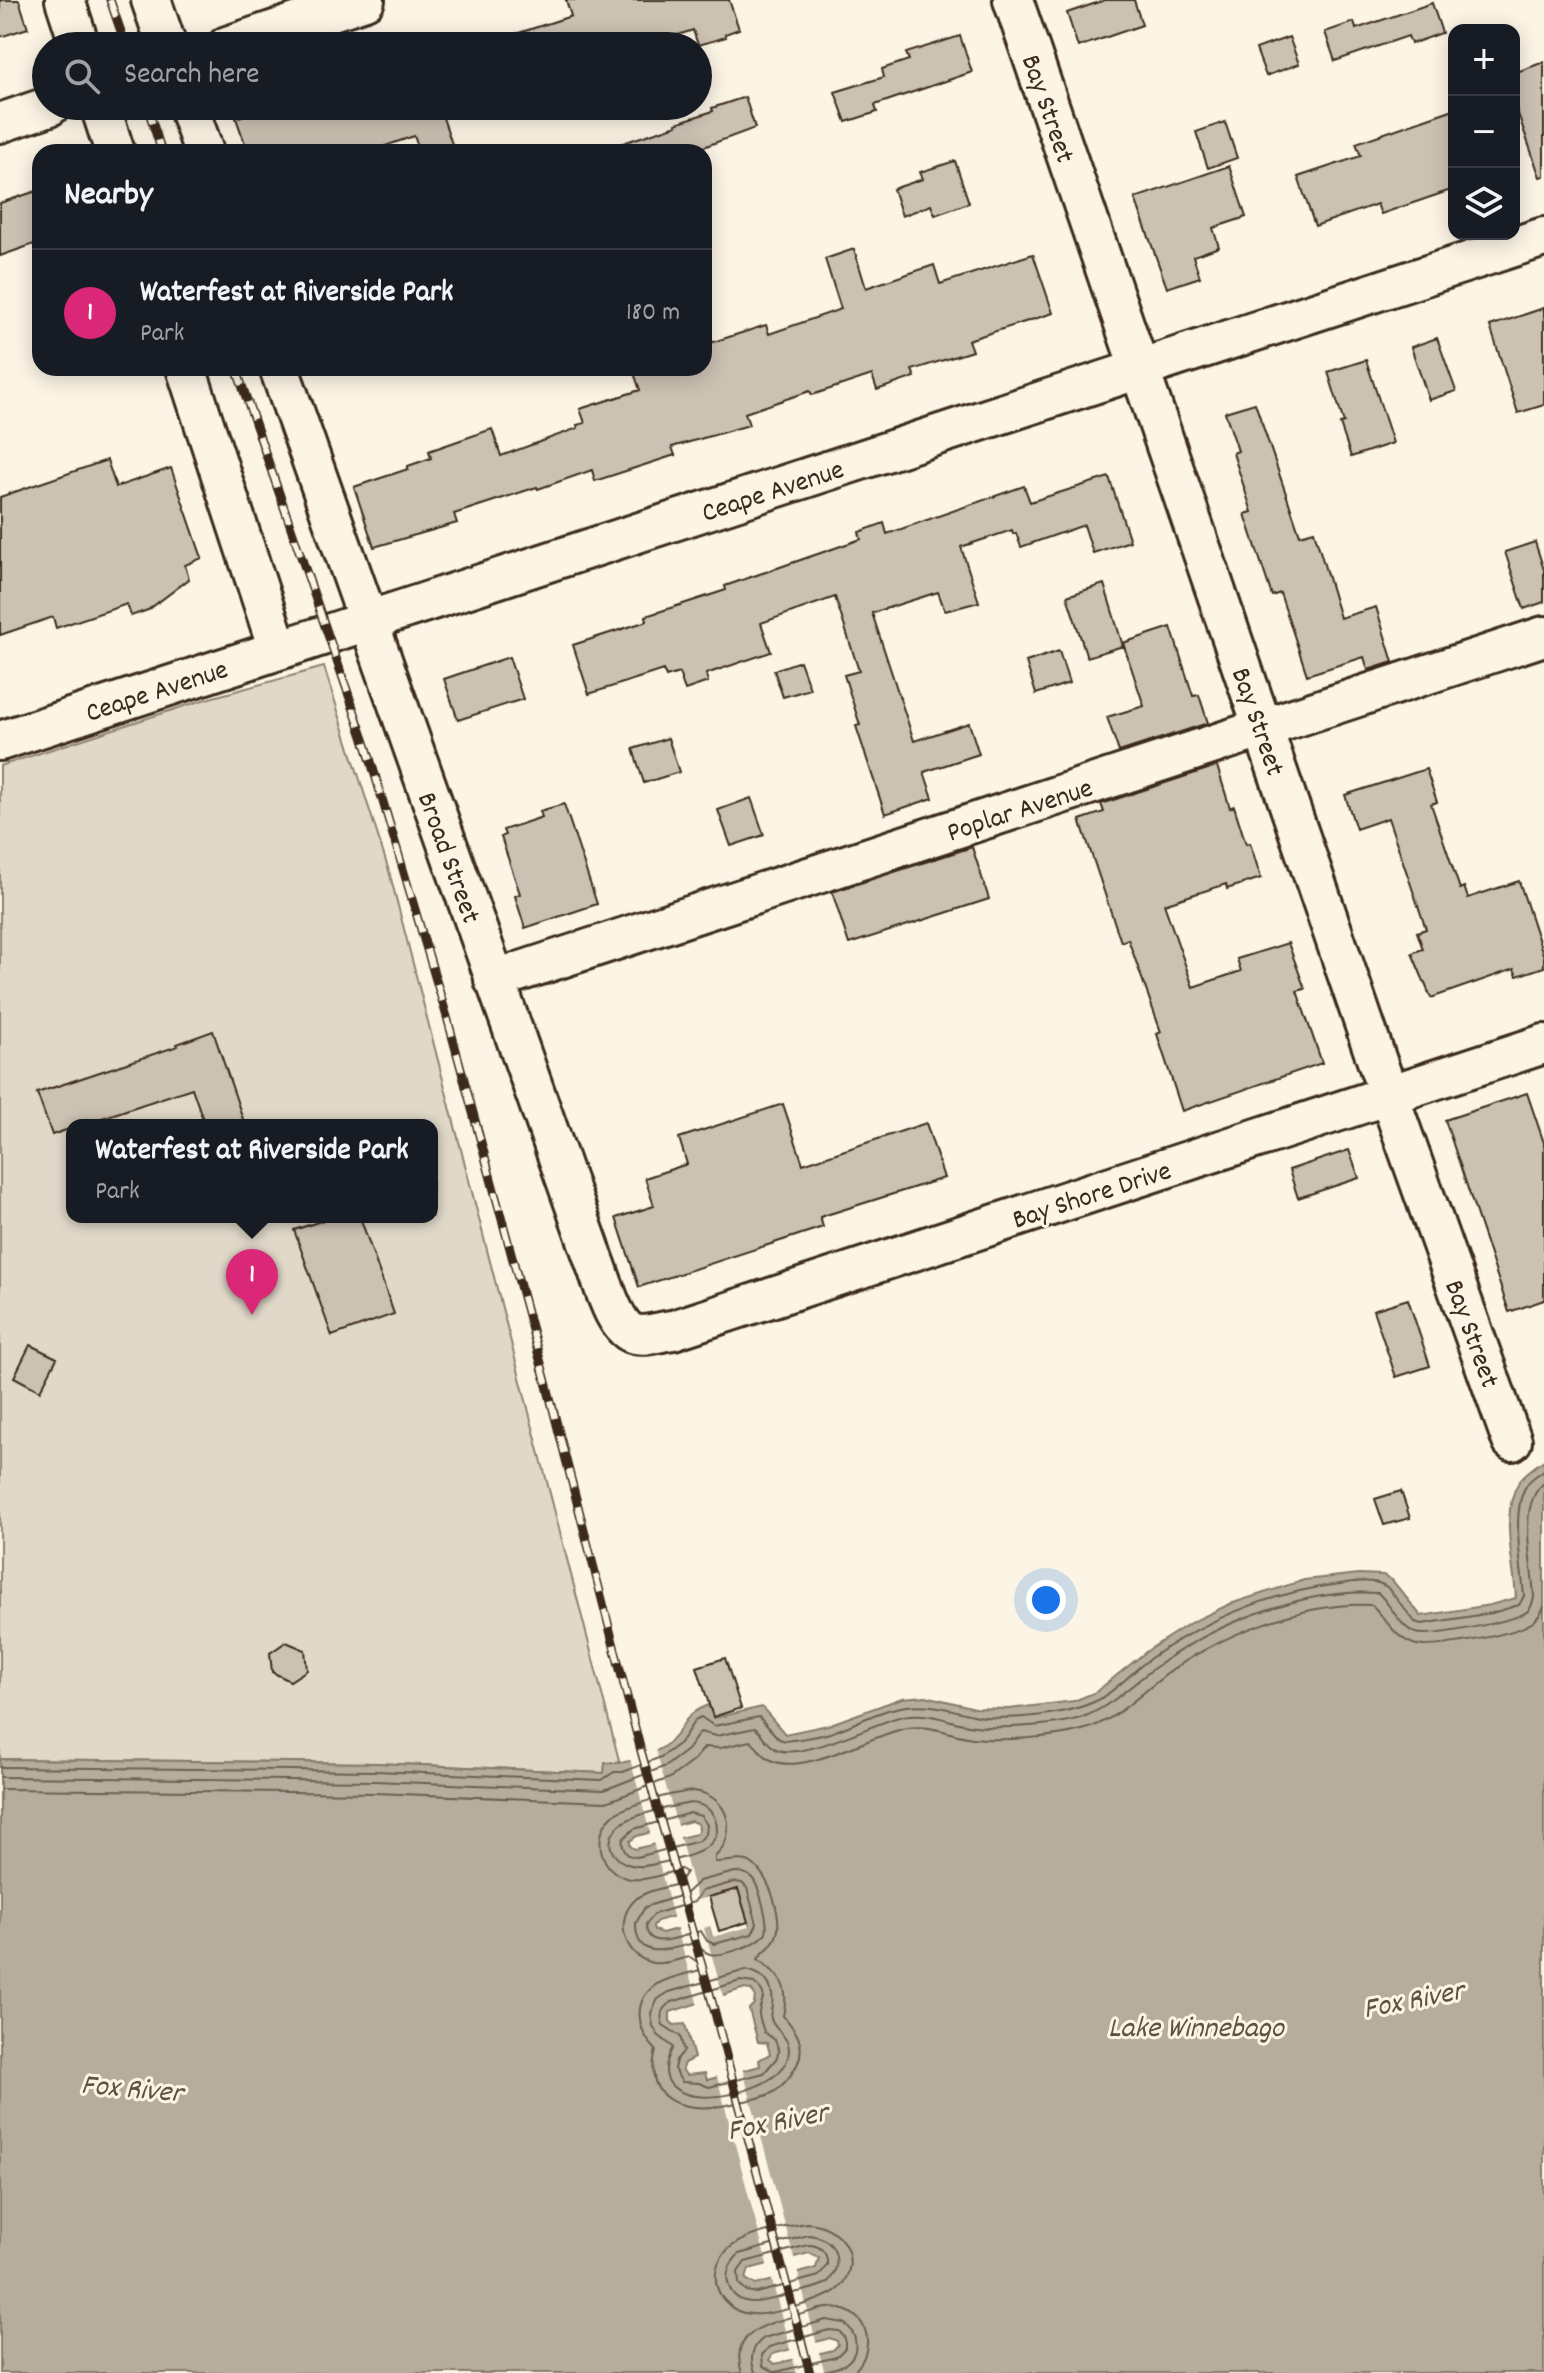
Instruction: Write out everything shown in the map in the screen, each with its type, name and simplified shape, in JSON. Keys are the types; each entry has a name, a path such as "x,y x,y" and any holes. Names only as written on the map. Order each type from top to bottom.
{"street":[{"path":"65,0 75,32"},
{"path":"151,0 162,32"},
{"path":"269,32 365,0"},
{"name":"Bay Street","path":"1013,0 1389,1096 1512,1441"},
{"path":"0,123 32,112"},
{"path":"105,120 112,144"},
{"path":"193,120 201,144"},
{"name":"Ceape Avenue","path":"0,741 1544,237"},
{"path":"189,376 278,649"},
{"name":"Broad Street","path":"282,376 607,1292 625,1330 637,1335"},
{"name":"Poplar Avenue","path":"494,980 1544,636"},
{"name":"Bay Shore Drive","path":"637,1335 673,1330 1544,1044"}],"shaded area":[{"path":"324,667 389,871 620,1764 604,1773 375,1763 0,1759 0,766 206,699"}],"water":[{"path":"1544,1460 1544,2373 0,2373 0,1759 375,1763 604,1773 605,1763 633,1760 662,1748 691,1714 708,1705 714,1718 762,1707 785,1734 828,1725 902,1698 926,1696 975,1708 1009,1709 1074,1701 1096,1692 1147,1651 1190,1623 1230,1604 1304,1580 1359,1574 1383,1575 1392,1580 1421,1616 1516,1598 1509,1538 1510,1507 1520,1480","holes":["691,1821 698,1824 699,1829 696,1834 635,1849 630,1846 630,1841 637,1836","738,1889 749,1926 713,1936 709,1920 662,1933 654,1930 657,1921 706,1907 704,1898","742,1989 751,1990 755,1995 754,2004 749,2009 758,2042 767,2043 770,2054 759,2060 760,2066 707,2080 705,2073 686,2075 682,2069 684,2063 694,2058 685,2024 674,2025 670,2021 670,2012","809,2253 819,2258 816,2268 756,2285 746,2279 749,2269","830,2338 838,2345 833,2350 775,2364 769,2360 773,2354"]}],"pier":[{"path":"655,1747 678,1829 651,1836 629,1755"},
{"path":"679,1834 697,1900 738,1889 749,1927 713,1937 710,1926 704,1928 724,1999 698,2006 676,1925 709,1916 716,1932 744,1924 736,1894 708,1901 710,1908 707,1911 674,1920 653,1842"},
{"path":"742,2067 795,2261 768,2268 716,2073"},
{"path":"797,2270 817,2345 791,2353 771,2277"},
{"path":"818,2349 825,2373 796,2373 792,2356"}],"building":[{"path":"0,0 19,0 28,28 0,37"},
{"path":"566,0 729,0 739,29 712,41 712,32 693,30 522,32 571,16"},
{"path":"1105,0 1134,0 1142,25 1078,47 1067,13"},
{"path":"1432,3 1442,33 1411,44 1408,36 1335,61 1325,32 1354,22 1356,29"},
{"path":"960,36 972,72 875,105 877,112 846,122 835,92 884,77 882,69 909,60 906,53"},
{"path":"1289,37 1299,64 1266,76 1256,49"},
{"path":"1544,62 1544,176 1540,177 1520,119 1520,71"},
{"path":"745,97 755,128 712,144 620,144 685,120 712,120 712,108"},
{"path":"1448,111 1448,191 1381,214 1377,204 1315,226 1298,177 1361,156 1356,143"},
{"path":"237,120 444,120 452,144 417,144 414,136 391,144 245,144"},
{"path":"1225,122 1237,158 1208,168 1196,132"},
{"path":"955,161 969,203 935,215 931,205 902,216 893,189 923,179 920,172"},
{"path":"1229,166 1246,217 1213,228 1219,247 1193,256 1200,277 1167,288 1135,198"},
{"path":"32,193 32,245 0,256 0,203"},
{"path":"854,249 866,288 934,265 940,284 1033,254 1053,313 968,340 972,351 912,370 915,377 877,390 872,375 812,395 810,391 745,413 749,425 672,447 675,455 595,481 592,470 454,514 457,523 374,547 354,487 408,469 408,466 431,458 429,451 492,429 501,456 578,428 577,425 585,423 580,409 640,390 635,376 712,376 712,342 766,325 769,334 841,309 825,259"},
{"path":"1544,308 1544,405 1518,413 1490,326"},
{"path":"1437,338 1456,391 1429,400 1411,347"},
{"path":"1366,360 1393,443 1351,457 1328,372"},
{"path":"1255,403 1300,535 1314,531 1340,618 1376,607 1393,662 1368,670 1364,657 1307,675 1280,593 1272,596 1245,514 1252,512 1233,453 1238,451 1225,412"},
{"path":"107,460 116,487 171,468 202,558 185,565 189,579 148,610 131,616 127,604 56,628 53,617 0,635 0,497"},
{"path":"1109,477 1130,541 1093,553 1084,525 1021,547 1012,530 961,547 979,602 945,611 938,592 872,613 914,741 969,723 979,754 924,772 933,798 885,814 856,726 860,725 844,675 859,671 835,597 761,623 771,652 706,674 708,682 685,690 679,673 666,677 663,670 589,694 573,645 647,621 646,616 726,590 725,586 861,539 859,532 884,523 887,534 1024,486 1030,502"},
{"path":"1535,542 1544,570 1544,602 1524,609 1505,552"},
{"path":"1104,584 1123,646 1087,657 1067,596"},
{"path":"1171,627 1193,696 1199,695 1208,723 1119,752 1107,717 1144,706 1123,643"},
{"path":"1059,651 1069,683 1036,694 1026,662"},
{"path":"509,657 523,699 458,720 444,679"},
{"path":"800,661 810,689 783,697 774,670"},
{"path":"668,738 679,772 644,783 633,749"},
{"path":"1217,766 1230,808 1234,806 1261,878 1227,889 1226,884 1164,904 1193,987 1241,971 1237,959 1288,943 1305,989 1297,991 1322,1063 1182,1111 1157,1034 1161,1032 1128,939 1121,942 1080,820 1104,812 1101,804"},
{"path":"1426,769 1437,802 1431,804 1460,889 1464,887 1468,898 1519,881 1544,957 1544,967 1517,976 1514,969 1431,998 1412,953 1423,949 1417,932 1426,929 1388,818 1356,829 1345,795"},
{"path":"751,798 764,835 731,846 718,810"},
{"path":"564,804 597,904 525,928 515,896 520,894 501,837 505,835 503,830 542,817 540,811"},
{"path":"972,847 989,899 849,944 832,892"},
{"path":"213,1031 243,1119 203,1119 192,1088 99,1119 66,1119 66,1130 52,1135 37,1093"},
{"path":"1527,1093 1544,1143 1544,1300 1509,1312 1445,1120"},
{"path":"783,1104 803,1164 926,1123 944,1178 820,1217 823,1227 639,1287 616,1218 654,1206 645,1178 687,1164 679,1138"},
{"path":"1349,1150 1359,1178 1298,1198 1289,1170"},
{"path":"315,1223 362,1223 394,1314 332,1336 294,1230"},
{"path":"1408,1299 1430,1366 1396,1377 1373,1310"},
{"path":"30,1345 57,1358 40,1391 14,1377"},
{"path":"1401,1491 1410,1518 1384,1525 1375,1499"},
{"path":"286,1642 305,1650 307,1670 290,1681 272,1672 270,1653"},
{"path":"725,1658 741,1708 713,1717 697,1667"},
{"path":"738,1889 748,1922 719,1931 709,1897"}],"railway":[{"path":"110,0 121,32"},
{"path":"152,120 159,144"},
{"path":"239,376 367,748 447,1017 545,1378 641,1751 710,1994 810,2373"}],"place":[{"name":"Waterfest at Riverside Park","path":"252,1315"}],"water label":[{"name":"Fox River","path":"1413,1998"},
{"name":"Lake Winnebago","path":"1196,2026"},
{"name":"Fox River","path":"132,2087"},
{"name":"Fox River","path":"777,2120"}]}
